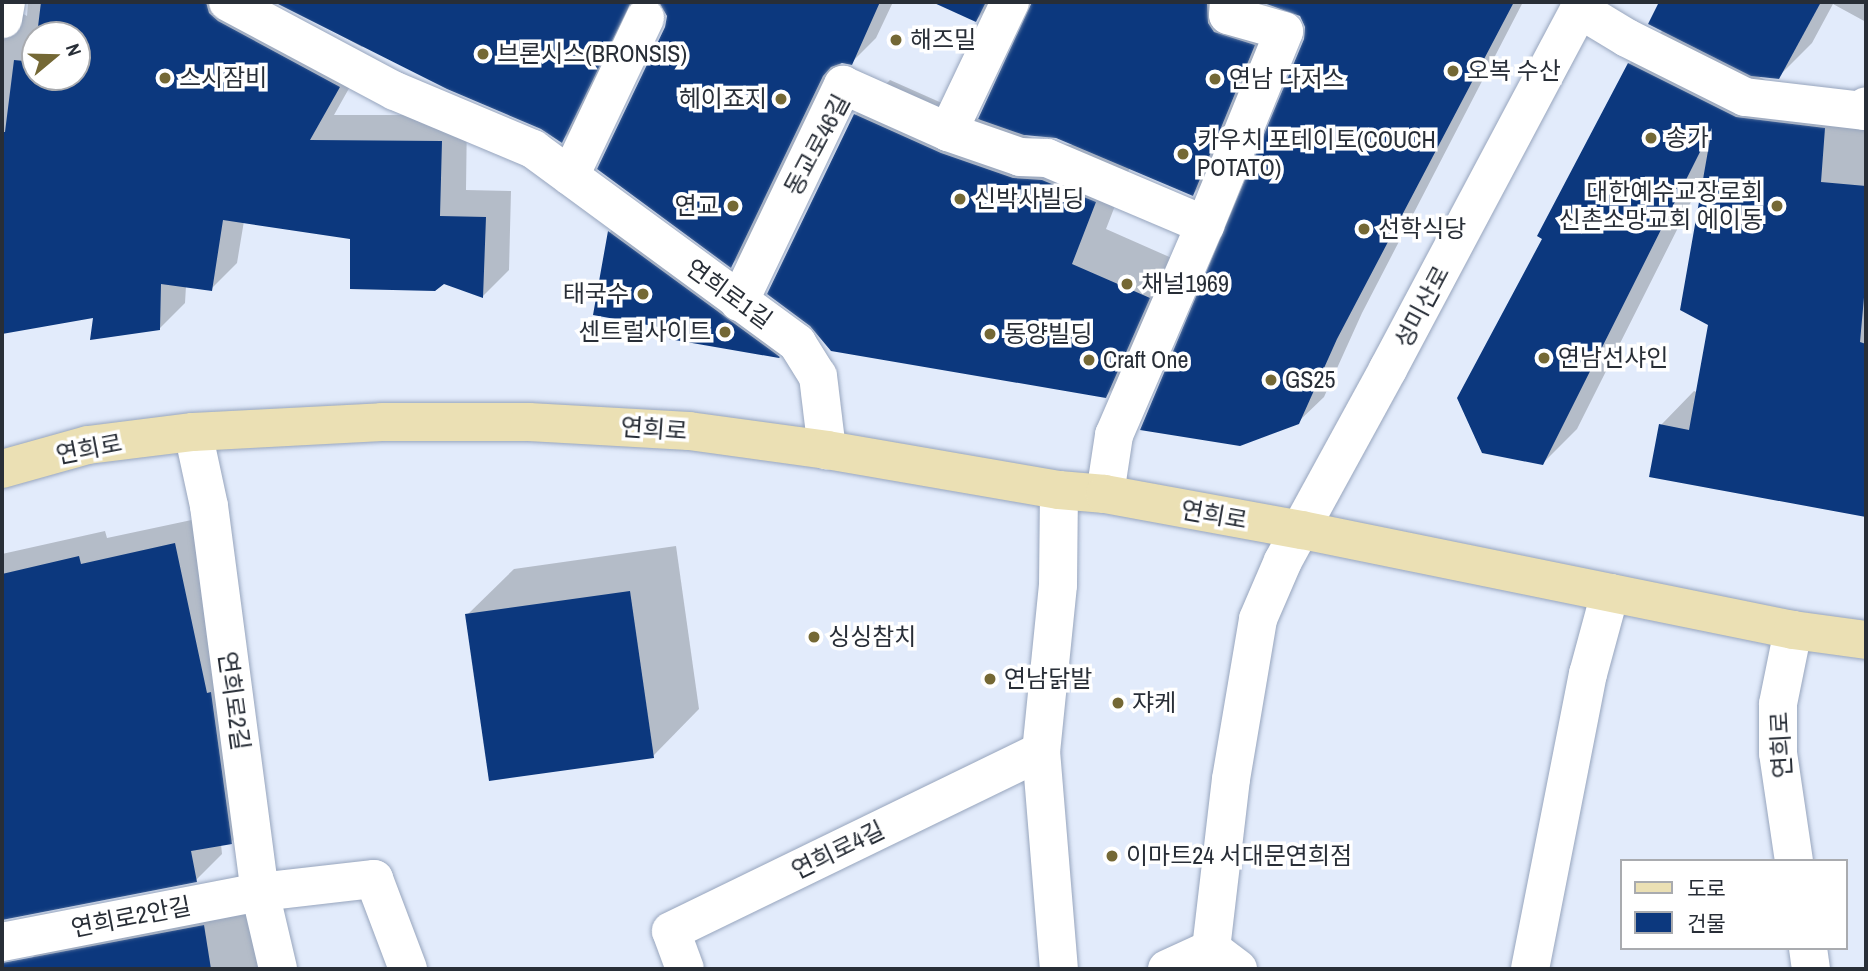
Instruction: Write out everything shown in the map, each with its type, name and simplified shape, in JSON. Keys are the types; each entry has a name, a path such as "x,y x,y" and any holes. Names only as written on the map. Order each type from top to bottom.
{"main road":[{"name":"연희로","path":"2,469 88,446 193,432 382,422 529,422 689,431 827,450 1059,490 1105,494 1303,530 1793,630 1866,640"}],"street":[{"name":"연희로1길","path":"228,2 396,91 533,149 797,343 818,376 827,450"},
{"path":"948,132 1010,2"},
{"path":"1105,494 1114,435 1205,225 1284,31 1228,15 1229,2"},
{"name":"성미산로","path":"1303,530 1581,5 1627,38 1745,97 1864,111 1866,106"},
{"path":"570,176 645,18"},
{"name":"동교로46길","path":"739,302 843,85 948,132 1020,157 1047,158 1205,225"},
{"name":"연희로2길","path":"193,432 208,506 260,892 278,969"},
{"path":"1059,490 1058,585 1041,751 1059,969"},
{"path":"1167,969 1225,959 1231,779 1258,619 1283,561 1303,530"},
{"path":"1530,969 1588,674 1610,593"},
{"name":"연희로","path":"1793,630 1778,704 1778,753 1794,859"},
{"name":"연희로4길","path":"685,969 671,932 1041,751"},
{"path":"260,892 374,879 408,969"},
{"name":"연희로2안길","path":"2,942 260,892"},
{"path":"1808,950 1811,969"}],"building":[{"path":"41,2 206,2 209,13 218,21 340,87 310,140 442,141 440,216 486,217 483,298 444,284 435,291 350,289 350,239 223,220 212,291 161,284 160,330 90,340 93,318 2,334 2,132 5,132 14,60 21,61 21,91 91,91 91,21 39,21"},
{"path":"274,2 631,2 562,143 541,129 447,89"},
{"path":"659,2 880,2 852,65 842,63 831,67 823,76 731,268 597,169 665,27 667,16"},
{"path":"932,2 986,2 976,22"},
{"path":"1032,2 1207,2 1208,23 1214,32 1255,45 1193,196 1056,138 1024,135 978,119"},
{"path":"1261,2 1514,2 1337,339 1299,424 1240,446 1140,430 1304,39 1305,27 1300,16"},
{"path":"1659,2 1821,2 1779,79 1751,76 1648,24"},
{"path":"1628,63 1736,117 1825,128 1821,182 1866,186 1866,275 1860,342 1866,344 1866,517 1649,477 1659,424 1689,430 1708,325 1680,310 1712,128 1543,465 1482,453 1457,398 1542,239 1537,236"},
{"path":"854,114 941,153 1013,178 1042,180 1096,202 1072,264 1150,298 1106,398 831,351 810,326 767,294"},
{"path":"608,231 780,357 669,339 675,330 593,315"},
{"path":"175,543 207,693 211,692 232,844 191,851 197,882 2,920 2,574 79,556 81,564"},
{"path":"630,591 654,758 489,781 465,614"},
{"path":"204,925 211,969 2,969 2,963"}],"place":[{"name":"해즈밀","path":"896,40"},
{"name":"브론시스(BRONSIS)","path":"483,54"},
{"name":"오복 수산","path":"1453,71"},
{"name":"스시잠비","path":"165,78"},
{"name":"연남 다저스","path":"1215,79"},
{"name":"헤이죠지","path":"781,99"},
{"name":"송가","path":"1651,138"},
{"name":"카우치 포테이토(COUCH POTATO)","path":"1183,154"},
{"name":"신박사빌딩","path":"960,199"},
{"name":"연교","path":"733,206"},
{"name":"대한예수교장로회 신촌소망교회 에이동","path":"1777,206"},
{"name":"선학식당","path":"1364,229"},
{"name":"채널1969","path":"1127,284"},
{"name":"태국수","path":"643,294"},
{"name":"센트럴사이트","path":"725,332"},
{"name":"동양빌딩","path":"990,334"},
{"name":"연남선샤인","path":"1544,358"},
{"name":"Craft One","path":"1089,360"},
{"name":"GS25","path":"1271,380"},
{"name":"싱싱참치","path":"814,637"},
{"name":"연남닭발","path":"990,679"},
{"name":"쟈케","path":"1118,703"},
{"name":"이마트24 서대문연희점","path":"1112,856"}]}
